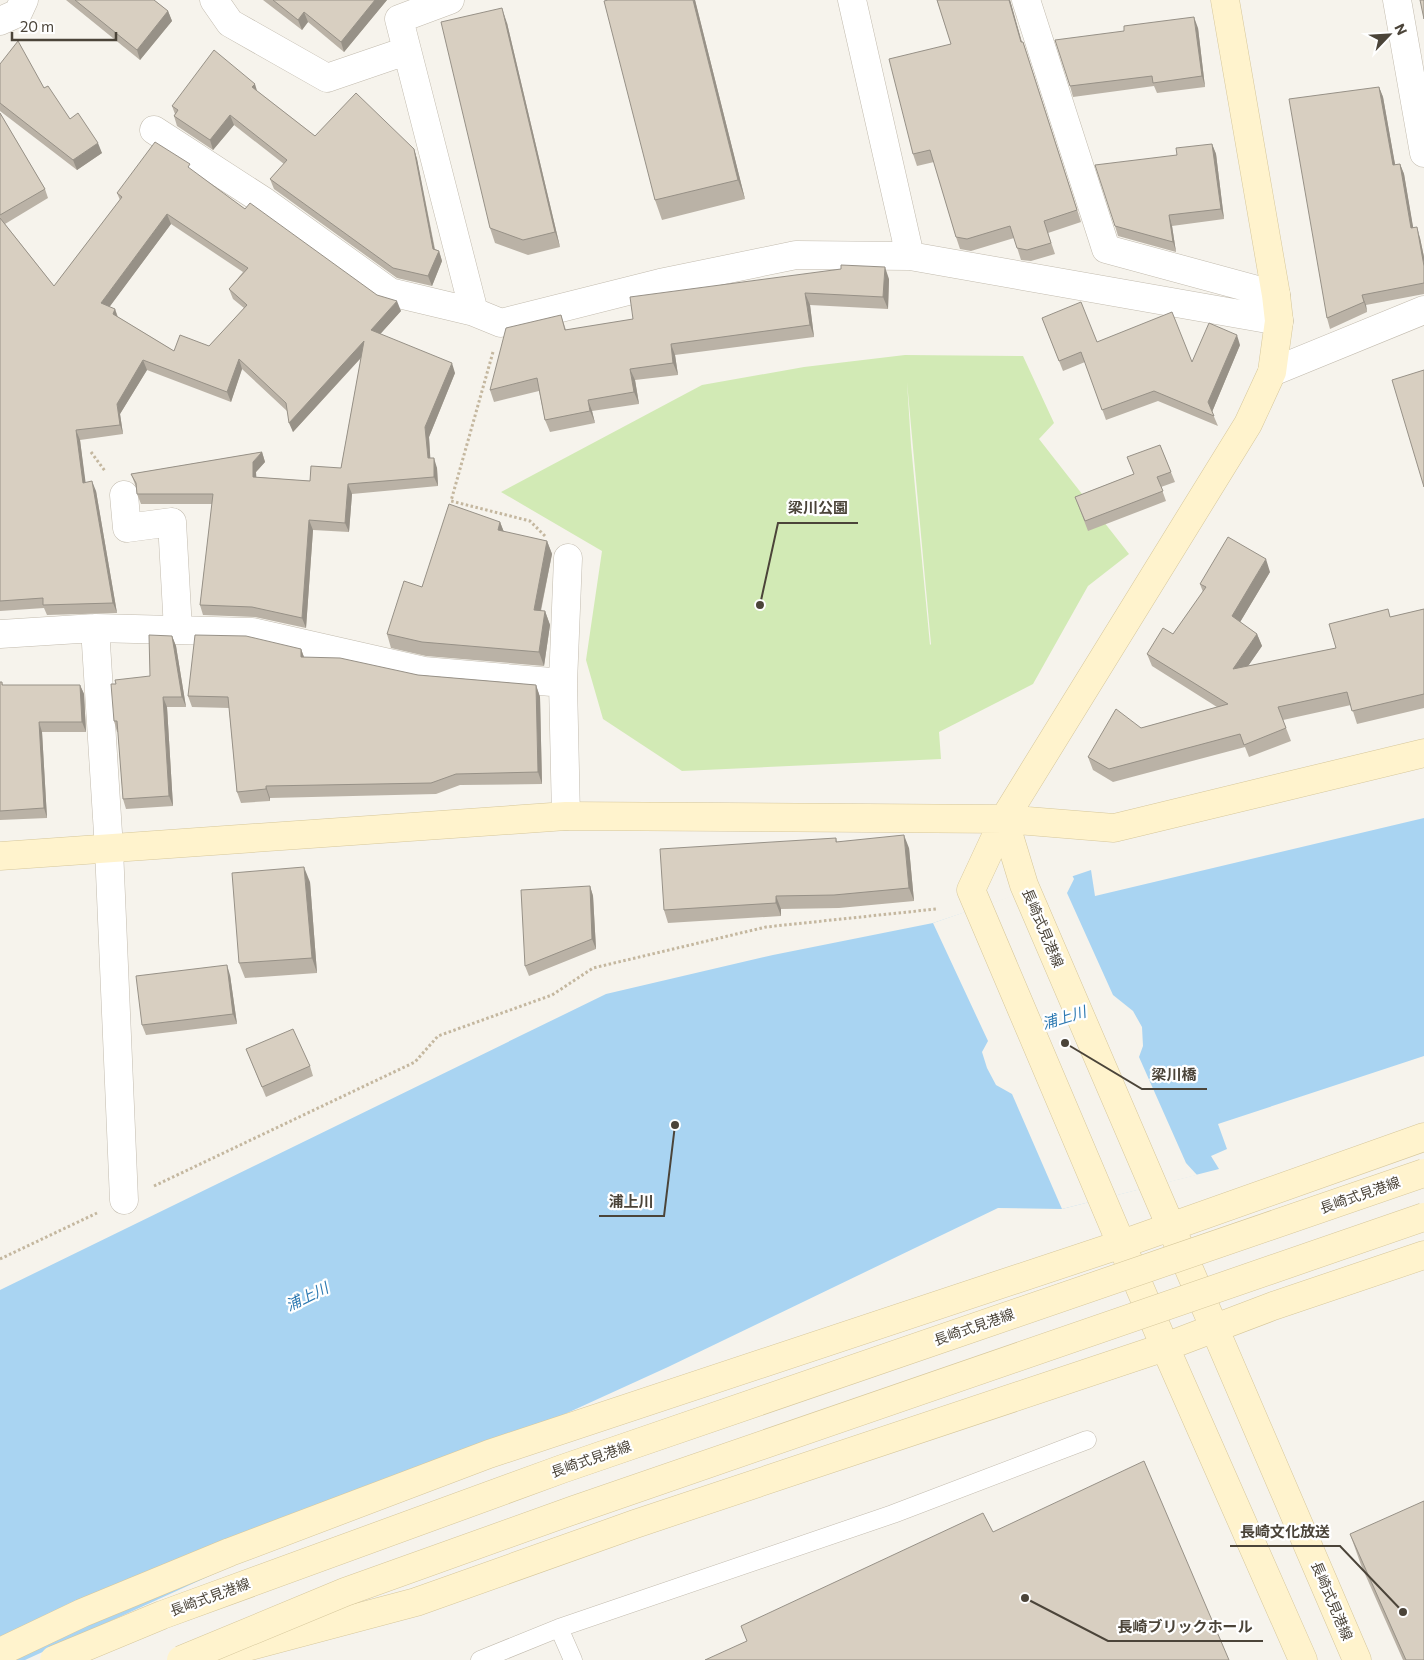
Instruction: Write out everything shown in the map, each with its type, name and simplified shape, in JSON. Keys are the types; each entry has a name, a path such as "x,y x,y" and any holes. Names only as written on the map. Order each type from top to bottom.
{"main road":[{"path":"1225,0 1277,308 1272,372 1248,424 1004,819 971,890 1165,1347 1303,1660"},
{"path":"0,856 109,850 566,816 1004,819 1114,828 1424,753"},
{"name":"長崎式見港線","path":"1004,819 1024,884 1357,1660"},
{"path":"0,1652 82,1613 347,1506 498,1451 706,1380 1122,1244 1170,1225 1424,1137"},
{"name":"長崎式見港線","path":"54,1660 162,1615 543,1476 1424,1173"},
{"path":"181,1660 346,1592 574,1510 1424,1217"},
{"path":"198,1660 416,1602 635,1524 1165,1347 1273,1306 1424,1255"}],"street":[{"path":"0,21 18,13 24,0"},
{"path":"214,0 230,22 327,78 406,51"},
{"path":"450,0 399,20 474,312"},
{"path":"852,0 910,256"},
{"path":"1026,0 1106,249 1277,308"},
{"path":"1397,0 1424,153"},
{"path":"154,130 264,202 390,292 474,312 501,323 660,283 796,255 910,256 1277,308"},
{"path":"1272,372 1424,310"},
{"path":"124,496 127,528 172,522 178,630"},
{"path":"566,816 563,683 568,558"},
{"path":"0,634 96,628 252,632 424,671 563,683"},
{"path":"96,628 109,850 124,1200"}],"lane":[{"path":"480,1660 559,1628 893,1514 1087,1440"},
{"path":"559,1628 573,1660"}],"path":[{"path":"501,323 451,501 530,521 568,558"},
{"path":"0,1259 415,1062 438,1036 552,994 594,968 766,927 936,909"}],"green space":[{"path":"905,355 1023,356 1054,423 1039,439 1129,554 1088,586 1033,684 939,732 941,759 682,771 603,719 586,660 602,551 501,492 702,385 804,367","holes":["907,382 931,644 911,445"]}],"water":[{"path":"1424,818 1424,1056 1218,1124 1227,1149 1211,1156 1219,1169 1062,1209 998,1208 668,1367 25,1660 0,1660 0,1290 606,994 773,955 933,923 1091,870 1095,896"}],"pier":[{"path":"1072,875 1074,879 1067,893 1113,995 1133,1011 1142,1027 1143,1046 1139,1057 1186,1163 1197,1175 1062,1209 1012,1094 996,1085 987,1068 982,1052 988,1041 933,923"}],"building":[{"path":"75,0 154,0 168,11 137,50"},
{"path":"273,0 375,0 341,42 304,12 298,20"},
{"path":"693,0 738,180 655,200 604,1"},
{"path":"937,0 1009,0 1021,42 1023,42 1077,210 1044,221 1051,243 1027,250 1017,248 1010,226 967,239 956,237 930,150 913,154 889,59 951,44"},
{"path":"1420,0 1424,0 1424,19"},
{"path":"502,8 555,232 523,240 490,228 441,22"},
{"path":"1194,17 1202,76 1153,83 1152,76 1070,86 1055,40 1124,31 1124,26"},
{"path":"18,41 44,88 48,86 70,119 78,113 98,143 73,160 0,103 0,64"},
{"path":"214,50 255,84 252,87 315,136 356,93 414,149 433,249 439,251 428,276 393,268 270,179 287,160 230,115 210,140 174,116 178,110 172,106"},
{"path":"1379,87 1393,165 1400,164 1411,228 1417,227 1424,266 1424,283 1362,295 1364,302 1327,318 1289,99"},
{"path":"0,113 45,189 0,215"},
{"path":"155,142 190,164 188,167 245,209 250,203 377,295 397,301 371,330 452,363 425,427 428,458 434,458 434,477 348,484 345,523 309,520 302,618 252,607 200,605 213,494 137,494 136,483 131,474 262,452 253,462 253,477 310,481 311,466 341,468 364,341 289,423 286,403 239,359 227,392 143,360 117,404 120,425 76,430 83,483 92,481 113,603 43,605 43,598 0,601 0,218 54,286 122,197 117,193","holes":["167,214 248,268 229,289 247,305 209,346 180,335 174,351 113,314 115,309 101,303"]},
{"path":"1212,144 1221,209 1169,215 1173,242 1115,226 1095,165 1177,155 1176,148"},
{"path":"841,265 885,267 883,297 805,293 810,325 671,344 673,363 630,369 634,392 588,400 590,411 545,420 537,378 490,390 506,328 561,315 565,330 633,319 630,297 841,269"},
{"path":"1081,302 1097,342 1172,312 1192,362 1209,323 1237,335 1208,402 1214,416 1154,391 1102,410 1081,352 1059,361 1042,318"},
{"path":"1424,370 1424,487 1392,380"},
{"path":"1160,445 1171,472 1157,477 1163,491 1085,521 1075,497 1134,474 1127,457"},
{"path":"449,504 500,522 498,530 547,541 534,610 545,611 539,652 422,642 387,634 404,581 422,587"},
{"path":"1228,537 1266,559 1232,616 1257,634 1233,669 1336,648 1329,624 1388,609 1390,617 1424,609 1424,694 1352,711 1347,692 1278,707 1286,728 1244,745 1240,734 1109,769 1088,757 1116,709 1141,728 1228,704 1147,654 1163,628 1173,634 1206,587 1200,584"},
{"path":"149,635 172,636 182,697 163,697 169,796 123,799 117,721 114,721 111,684 116,684 115,680 150,676"},
{"path":"195,635 246,636 301,649 301,657 340,658 418,675 536,685 538,772 456,774 431,783 266,786 266,789 237,792 228,697 188,696"},
{"path":"0,682 2,682 2,685 80,685 82,722 39,722 44,808 0,811"},
{"path":"904,835 909,888 834,895 776,896 776,903 664,910 660,849 836,838 836,842"},
{"path":"304,867 312,958 239,963 232,873"},
{"path":"590,886 592,939 525,966 521,890"},
{"path":"227,965 233,1014 142,1025 136,976"},
{"path":"293,1029 310,1066 262,1087 246,1049"},
{"path":"1144,1461 1229,1660 705,1660 747,1641 741,1626 983,1513 993,1532"},
{"path":"1424,1501 1424,1660 1406,1660 1350,1534"}],"place":[{"name":"梁川公園","path":"760,605"},
{"name":"梁川橋","path":"1065,1043"},
{"name":"浦上川","path":"675,1125"},
{"name":"長崎ブリックホール","path":"1025,1598"},
{"name":"長崎文化放送","path":"1403,1612"}]}
